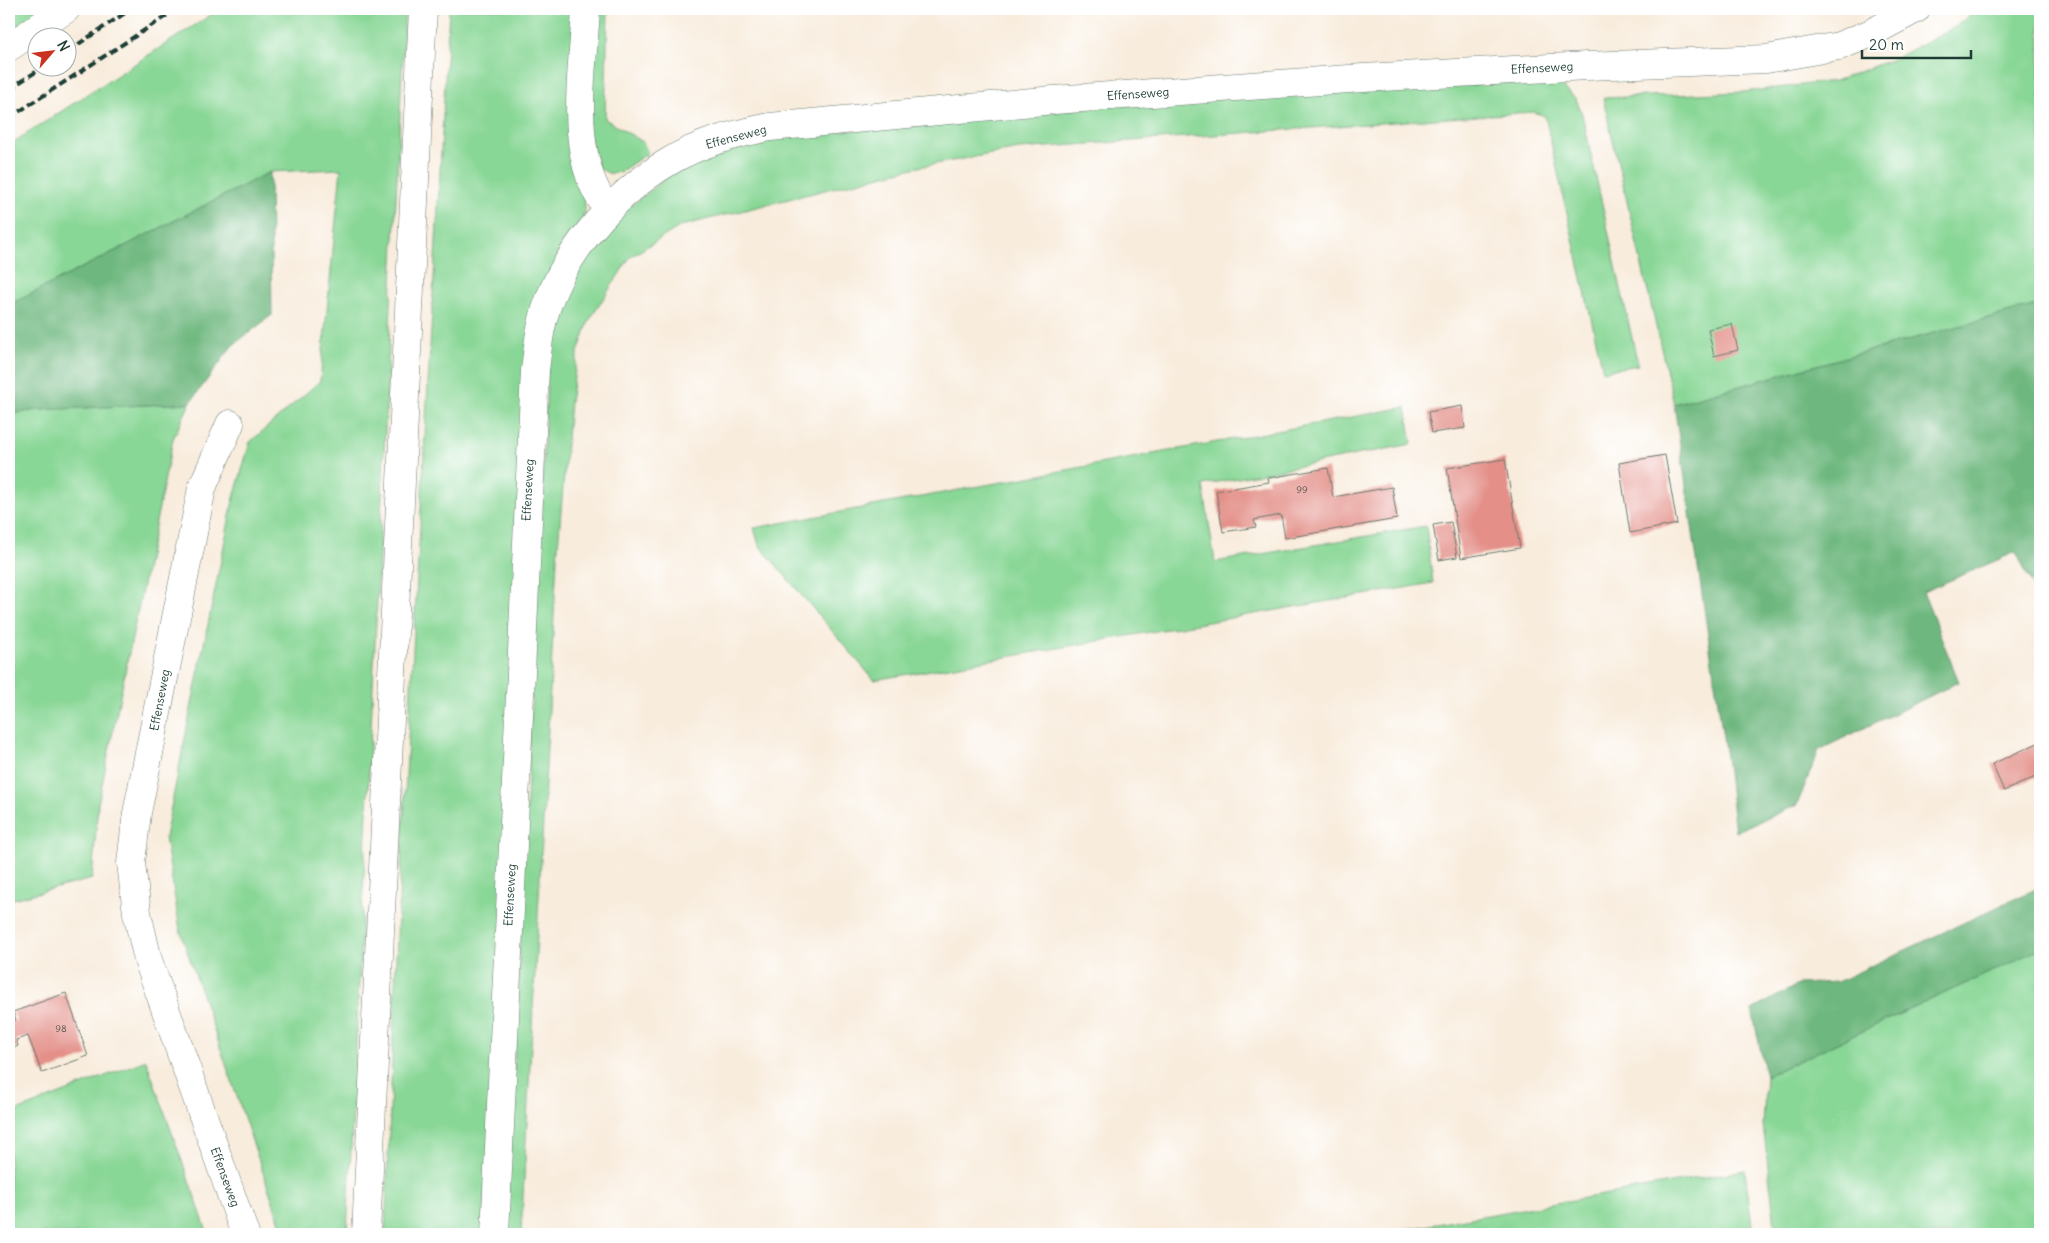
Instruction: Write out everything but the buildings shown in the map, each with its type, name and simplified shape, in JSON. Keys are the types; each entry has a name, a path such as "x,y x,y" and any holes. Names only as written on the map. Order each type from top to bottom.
{"street":[{"path":"9,46 66,9"},
{"path":"366,1234 423,9"},
{"path":"586,9 580,137 587,169 599,197 608,209"},
{"name":"Effenseweg","path":"496,1234 535,370 541,327 556,288 584,237 608,209 651,173 671,160 699,146 735,134 770,127 1054,100 1353,79 1587,66 1766,59 1839,46 1869,34 1916,9"},
{"name":"Effenseweg","path":"230,424 202,488 137,813 131,863 137,914 148,960 245,1234"}],"green space":[{"path":"9,9 48,9 9,34"},
{"path":"220,9 405,9 347,1234 284,1234 180,930 165,837 233,501 250,442 320,381 341,169 270,172 9,305 9,145"},
{"path":"449,9 579,9 585,210 581,224 548,277 483,1234 385,1234 397,936"},
{"path":"593,9 608,9 605,119 643,142 648,153 620,172 610,174 599,168 588,131"},
{"path":"1977,9 2040,9 2040,304 1674,404 1603,98 1743,92 1835,81 1898,57 1955,27"},
{"path":"1556,80 1576,99 1582,114 1638,365 1603,371 1545,116 1533,112 1019,149 913,168 681,226 630,257 589,321 578,352 570,402 557,559 521,1234 506,1234 549,343 564,297 588,254 613,220 677,169 747,140 1141,103"},
{"path":"270,172 272,315 232,346 190,403 38,410 9,414 9,305"},
{"path":"2040,304 2040,601 2016,552 1923,592 1959,682 1819,750 1797,805 1735,832 1727,764 1674,404"},
{"path":"190,403 173,439 98,804 92,879 9,900 9,414 38,410"},
{"path":"1406,407 1412,444 1203,485 1215,562 1426,526 1433,583 874,680 759,545 754,528"},
{"path":"2040,887 2040,949 1766,1076 1752,1010 1799,984 1837,982"},
{"path":"2040,949 2040,1234 1776,1234 1763,1125 1766,1076"},
{"path":"146,1060 208,1234 9,1234 9,1114"},
{"path":"1745,1170 1753,1234 1379,1234"}],"railway":[{"path":"78,44 131,9"},
{"path":"9,118 177,9"},
{"path":"9,89 28,77"}]}
